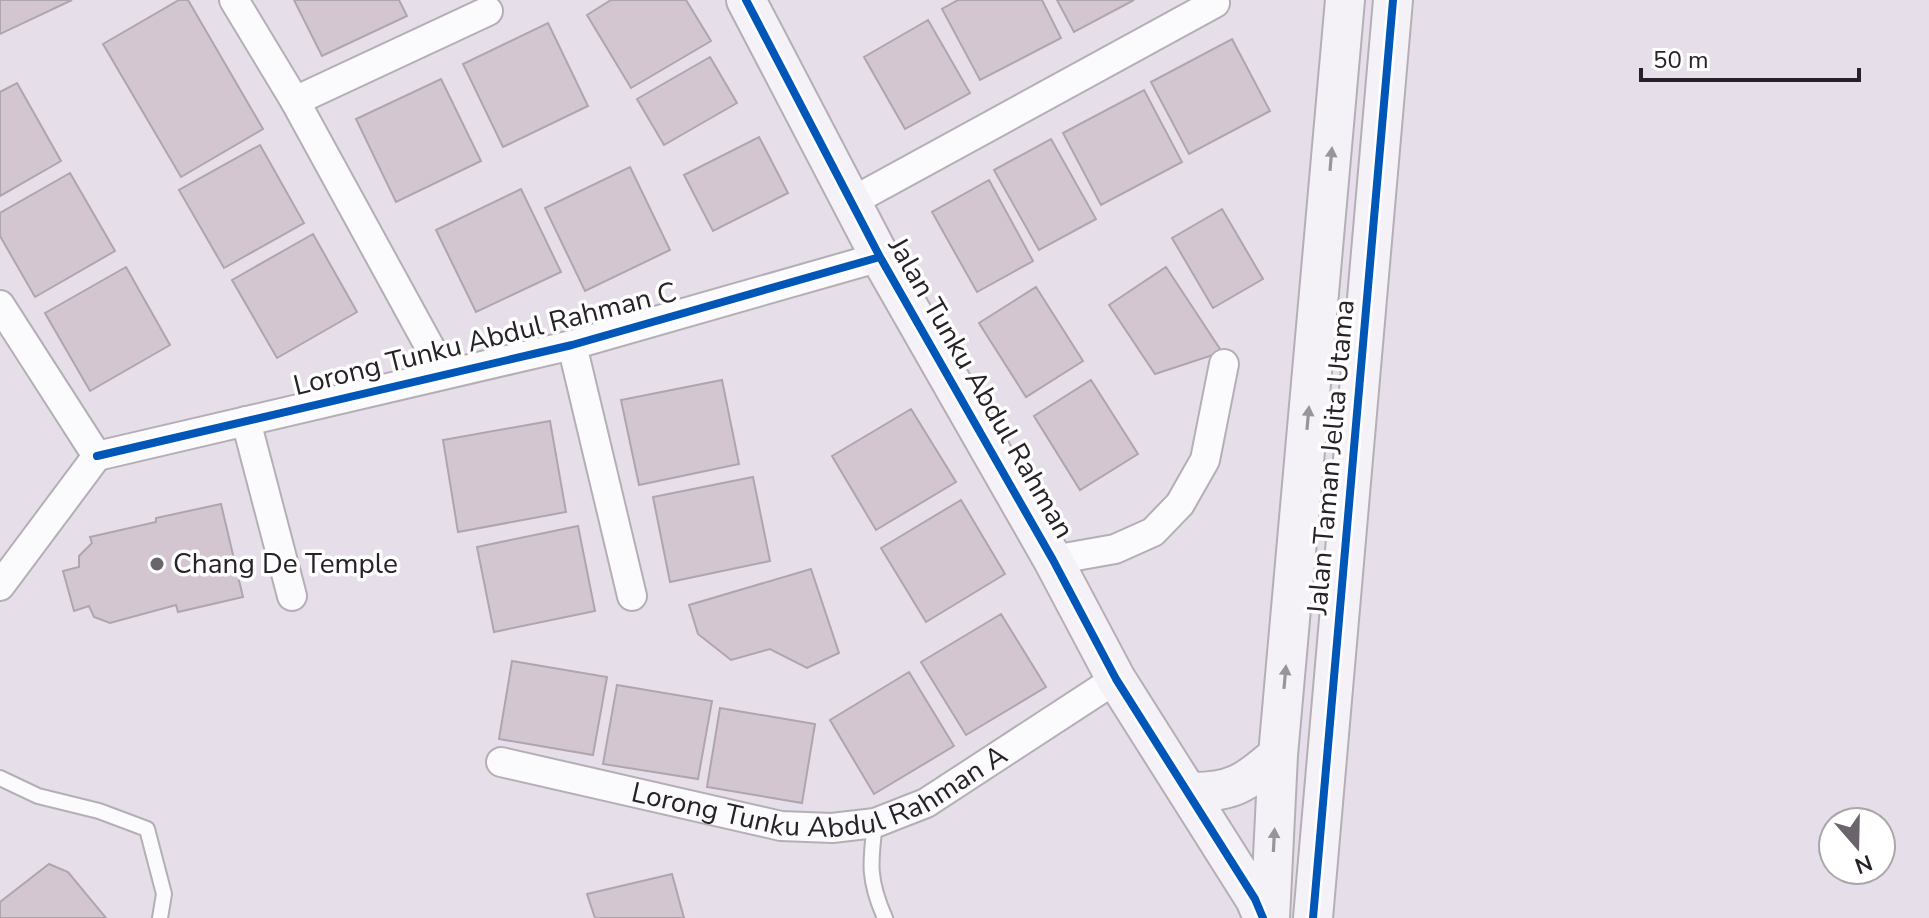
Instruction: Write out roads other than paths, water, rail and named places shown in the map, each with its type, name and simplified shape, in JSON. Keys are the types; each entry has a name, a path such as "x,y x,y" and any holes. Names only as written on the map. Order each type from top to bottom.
{"street":[{"path":"234,0 295,101 444,373"},
{"name":"Jalan Tunku Abdul Rahman","path":"746,0 880,257 1053,560 1116,679 1255,899 1263,918"},
{"name":"Jalan Taman Jelita Utama","path":"1270,918 1278,755 1345,0"},
{"name":"Jalan Taman Jelita Utama","path":"1313,918 1393,0"},
{"path":"851,202 1215,3"},
{"path":"295,101 488,11"},
{"name":"Lorong Tunku Abdul Rahman C","path":"97,456 572,345 880,257"},
{"path":"0,305 97,456 0,586"},
{"path":"572,345 632,596"},
{"path":"1053,560 1115,549 1153,532 1180,504 1205,460 1224,364"},
{"path":"246,421 292,596"},
{"name":"Lorong Tunku Abdul Rahman A","path":"501,762 781,826 832,828 875,823 926,803 1116,679"},
{"path":"1188,792 1213,793 1246,783 1278,755"},
{"path":"1227,859 1235,918"}],"lane":[{"path":"0,778 38,796 99,811 147,829 164,894 160,918"},
{"path":"875,823 871,877 873,891 885,918"}],"place":[{"name":"Chang De Temple","path":"157,564"}]}
